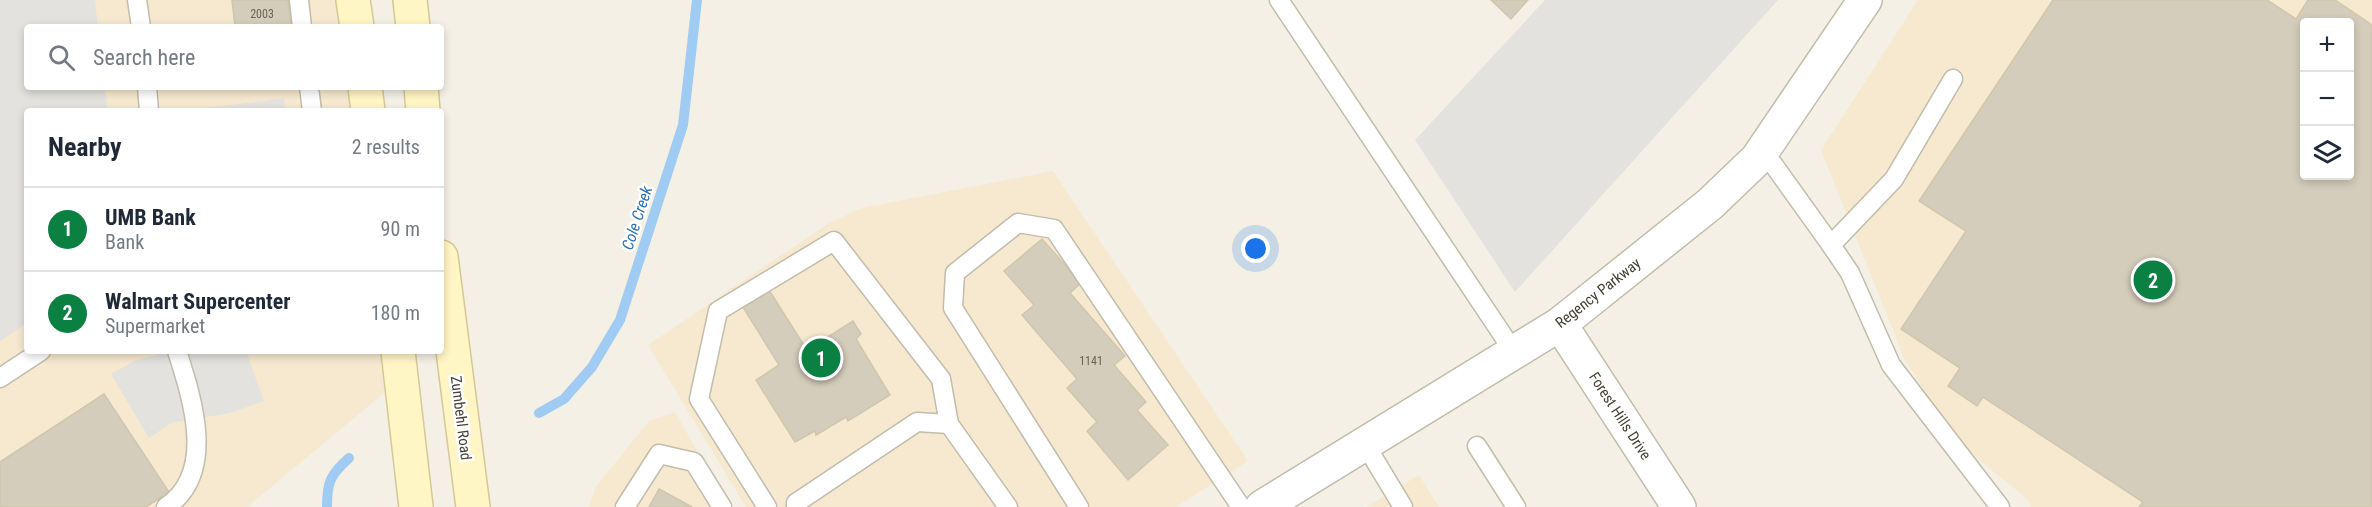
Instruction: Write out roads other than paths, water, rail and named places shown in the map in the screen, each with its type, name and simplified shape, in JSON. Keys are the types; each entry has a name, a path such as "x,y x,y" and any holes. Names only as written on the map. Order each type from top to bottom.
{"main road":[{"path":"353,0 357,24"},
{"path":"410,0 413,24"},
{"path":"365,90 368,108"},
{"path":"420,90 423,108"},
{"name":"Zumbehl Road","path":"444,280 473,507"},
{"path":"398,354 416,507"}],"street":[{"name":"Regency Parkway","path":"1262,507 1560,324 1710,204 1757,159 1865,0"},
{"name":"Forest Hills Drive","path":"1560,324 1679,507"}],"lane":[{"path":"137,0 141,24"},
{"path":"299,0 302,24"},
{"path":"1280,0 1514,352"},
{"path":"1831,245 1894,179 1953,79"},
{"path":"147,90 149,108"},
{"path":"309,90 312,108"},
{"path":"1757,159 1773,164 1831,245 1850,273 1892,365 2000,507"},
{"path":"1079,507 953,308 955,273 1018,223 1054,229 1241,507"},
{"path":"766,507 699,399 718,311 834,241 941,379 949,424 1008,507"},
{"path":"0,378 36,354"},
{"path":"166,507 177,500 196,464 194,405 178,354"},
{"path":"796,507 796,503 917,422 949,424"},
{"path":"1365,444 1403,507"},
{"path":"1477,446 1516,507"},
{"path":"625,507 659,454 694,462 722,507"}],"waterway":[{"name":"Cole Creek","path":"539,413 564,399 592,367 620,320 683,125 697,0"},
{"name":"Cole Creek","path":"327,507 331,480 349,458"}],"place":[{"name":"Walmart Supercenter","path":"2153,280"},
{"name":"UMB Bank","path":"821,358"}]}
